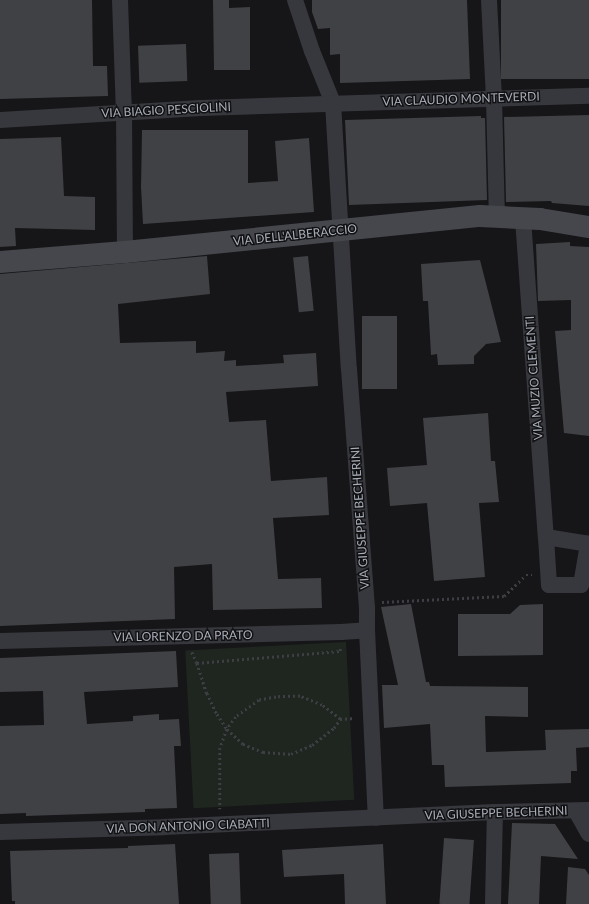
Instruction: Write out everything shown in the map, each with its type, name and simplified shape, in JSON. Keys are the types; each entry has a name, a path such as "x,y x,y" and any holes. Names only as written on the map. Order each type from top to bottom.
{"street":[{"path":"120,0 124,112 125,252"},
{"name":"VIA GIUSEPPE BECHERINI","path":"295,0 312,51 333,103 349,369 367,607 376,818 495,812 582,811 589,834"},
{"path":"489,0 494,98 497,217"},
{"name":"VIA CLAUDIO MONTEVERDI","path":"333,103 589,96"},
{"name":"VIA BIAGIO PESCIOLINI","path":"0,120 124,112 333,103"},
{"name":"VIA DELL'ALBERACCIO","path":"0,262 125,252 480,216 540,219 589,227"},
{"name":"VIA MUZIO CLEMENTI","path":"523,219 549,576"},
{"path":"546,537 589,544 581,586 549,585 549,576"},
{"name":"VIA LORENZO DA PRATO","path":"0,641 341,632 367,630"},
{"path":"493,904 495,812"},
{"name":"VIA DON ANTONIO CIABATTI","path":"0,832 376,818"}],"path":[{"path":"375,603 504,596 526,575 549,576"},
{"path":"197,663 213,707 227,729 243,744 263,752 290,754 312,746 334,728 340,720 322,705 300,696 276,697 259,700 236,717 227,729 220,748 220,825"}],"shaded area":[{"path":"346,642 354,800 193,808 185,650"}],"building":[{"path":"0,0 92,0 93,66 107,66 108,96 0,99"},
{"path":"213,0 229,0 229,8 250,7 250,70 214,70"},
{"path":"312,0 467,0 470,79 340,83 340,54 330,55 330,28 318,29 312,12"},
{"path":"501,0 589,0 589,79 501,79"},
{"path":"186,44 187,81 139,83 138,46"},
{"path":"589,115 589,206 552,203 551,201 506,202 504,117"},
{"path":"481,116 481,118 485,118 487,200 349,205 345,120"},
{"path":"142,130 248,130 248,183 278,181 275,141 309,138 314,212 143,224 141,187"},
{"path":"61,137 64,196 95,197 95,230 15,228 16,246 0,247 0,139"},
{"path":"570,242 570,246 589,247 589,436 564,433 555,331 571,330 571,300 538,301 536,244"},
{"path":"207,256 210,294 118,304 120,343 196,341 196,353 225,351 224,361 236,360 236,366 284,363 283,355 316,353 318,386 226,392 229,422 266,420 271,481 327,477 329,515 273,518 278,579 321,578 322,608 213,610 212,564 174,567 175,619 0,626 0,274"},
{"path":"308,256 314,311 299,312 293,258"},
{"path":"480,260 501,342 486,344 474,356 474,364 438,365 437,354 431,355 428,301 423,301 421,264"},
{"path":"362,316 397,316 397,389 362,389"},
{"path":"488,413 491,461 495,461 499,502 479,503 485,577 434,581 427,503 390,506 387,468 427,465 423,418"},
{"path":"411,604 426,682 429,682 430,686 528,687 528,717 485,716 486,752 546,750 545,730 589,729 589,747 576,748 577,771 571,771 571,783 445,787 444,765 432,765 430,724 384,728 382,685 398,685 381,607"},
{"path":"543,604 543,655 458,656 458,614 510,614 520,605"},
{"path":"176,651 178,687 84,692 87,724 133,721 133,716 159,714 159,720 179,719 181,746 174,746 177,808 145,809 145,812 26,816 26,813 0,814 0,726 44,725 43,691 0,692 0,658"},
{"path":"512,823 555,824 578,859 541,856 539,904 508,904"},
{"path":"444,838 474,840 469,904 439,904"},
{"path":"175,844 179,904 15,904 15,901 12,901 10,851 128,848 128,846"},
{"path":"383,844 386,904 345,904 344,874 284,877 282,850"},
{"path":"239,853 241,904 211,904 209,854"},
{"path":"568,867 585,869 589,875 589,904 566,904"}]}
